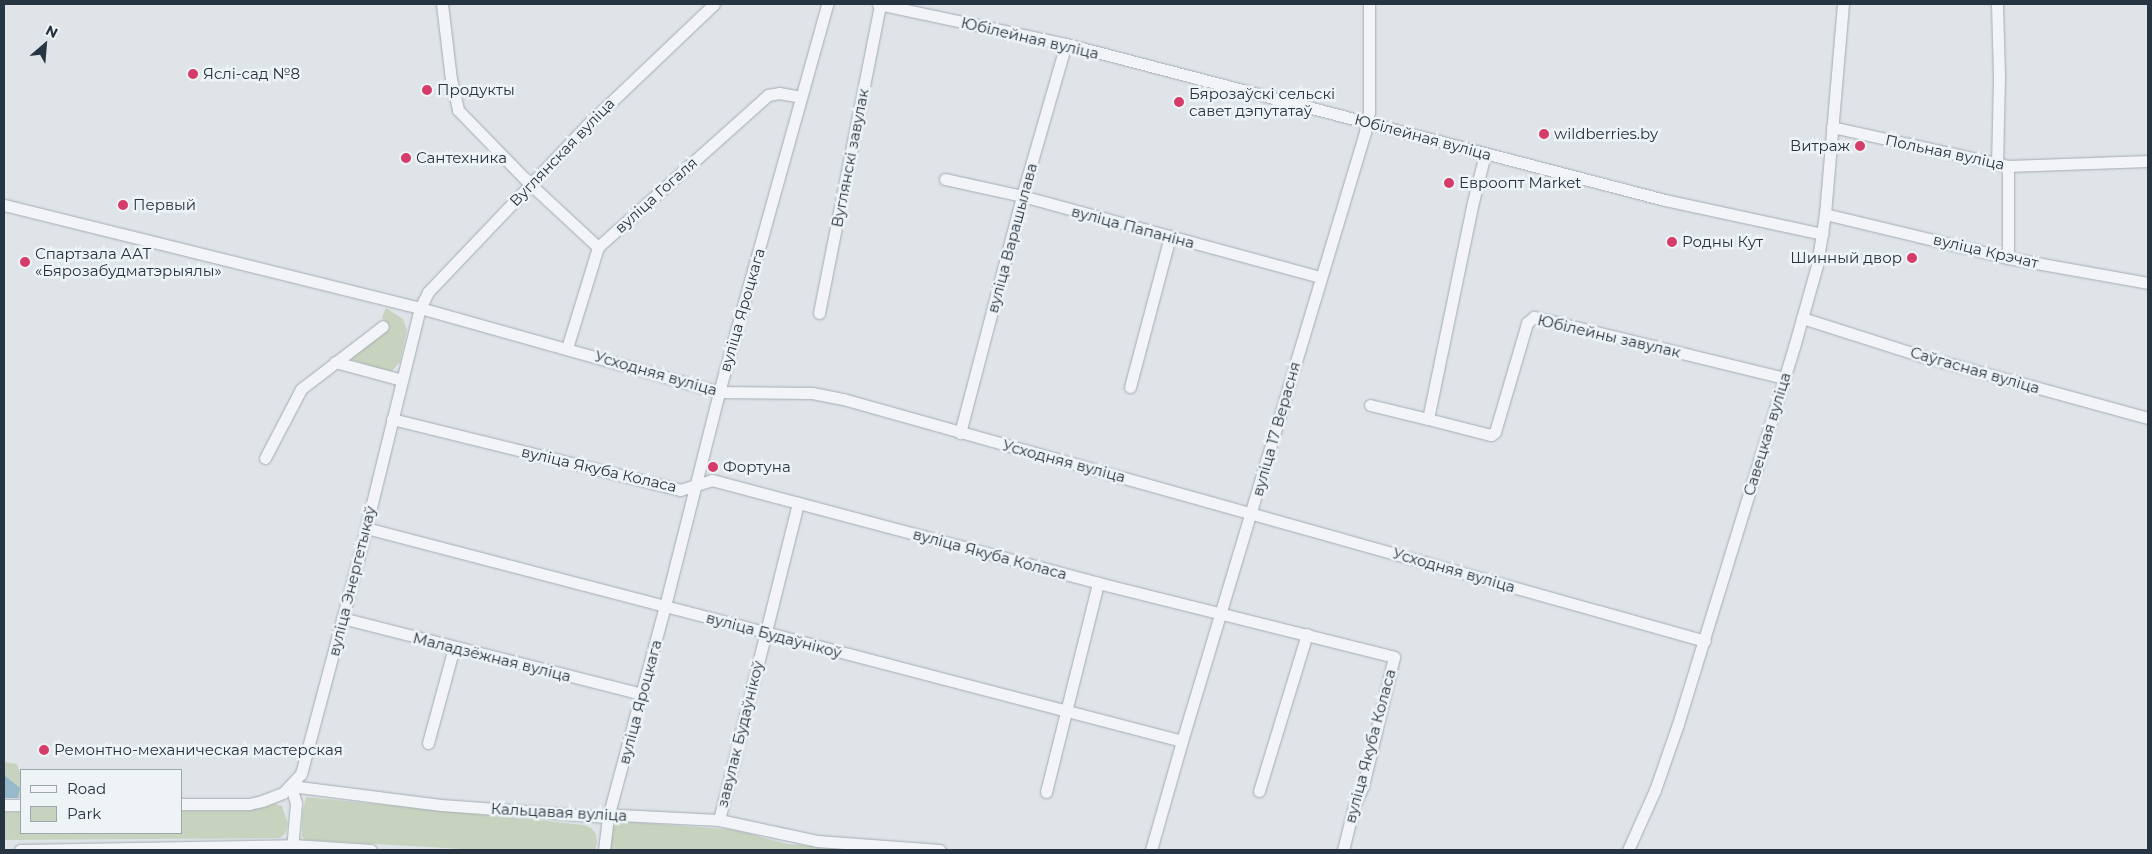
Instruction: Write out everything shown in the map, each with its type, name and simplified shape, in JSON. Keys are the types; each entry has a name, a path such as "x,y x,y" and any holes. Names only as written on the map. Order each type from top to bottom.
{"street":[{"path":"442,4 458,110 530,184 598,248 567,348"},
{"name":"Вуглянская вуліца","path":"420,308 437,280 586,125 714,4"},
{"name":"вуліца Яроцкага","path":"604,850 608,817 665,606 719,392 828,4"},
{"name":"Юбілейная вуліца","path":"880,4 1066,44 1665,200 1822,234"},
{"name":"Вуглянскі завулак","path":"819,313 880,4"},
{"name":"вуліца 17 Верасня","path":"1152,850 1182,741 1252,513 1367,122 1369,4"},
{"name":"Савецкая вуліца","path":"1628,850 1655,790 1705,641 1802,318 1825,214 1843,4"},
{"path":"1997,4 2002,165 2008,258"},
{"name":"вуліца Варашылава","path":"960,433 1022,196 1066,44"},
{"name":"вуліца Гогаля","path":"598,248 768,95 779,93 801,97"},
{"name":"Польная вуліца","path":"1832,127 2002,165 2148,161"},
{"path":"1428,419 1485,154"},
{"name":"вуліца Папаніна","path":"946,179 1022,196 1320,277"},
{"name":"Усходняя вуліца","path":"4,205 420,308 719,392 812,392 843,399 1705,641"},
{"name":"вуліца Крэчат","path":"1825,214 2008,258 2148,283"},
{"path":"1130,387 1170,237"},
{"name":"вуліца Энергетыкаў","path":"291,786 301,774 305,761 366,528 420,308"},
{"name":"Юбілейны завулак","path":"1370,405 1491,435 1495,432 1527,323 1534,317 1785,378"},
{"name":"Саўгасная вуліца","path":"1802,318 1925,357 2148,418"},
{"path":"265,458 301,389 383,326"},
{"path":"335,362 402,380"},
{"name":"вуліца Якуба Коласа","path":"392,419 680,490 712,480 1098,583 1221,612 1394,657 1363,786 1354,806 1343,850"},
{"name":"завулак Будаўнікоў","path":"719,820 764,633 798,503"},
{"name":"вуліца Будаўнікоў","path":"366,528 1182,741"},
{"path":"1046,792 1098,583"},
{"name":"Маладзёжная вуліца","path":"342,618 642,694"},
{"path":"1259,791 1307,634"},
{"path":"428,743 454,647"},
{"path":"182,804 249,804 273,797 291,786 296,803 292,848"},
{"name":"Кальцавая вуліца","path":"291,786 442,805 608,817 620,815 719,820 817,841 940,850"},
{"path":"4,805 20,805"},
{"path":"22,850 292,848 371,850"}],"green space":[{"path":"386,308 403,319 407,330 400,362 391,372 352,360 353,355 390,328 382,317"},
{"path":"4,762 17,764 20,772 20,798 18,798 19,788 4,775"},
{"path":"306,797 584,825 591,828 596,834 597,843 595,850 480,850 306,840 302,837 302,817"},
{"path":"275,804 282,806 288,824 285,834 280,838 4,840 4,812 20,812 20,834 182,834 182,811 246,811"},
{"path":"612,822 736,830 787,844 865,850 611,850 608,840"}],"water":[{"path":"4,775 20,788 18,798 4,798"}],"place":[{"name":"Яслі-сад №8","path":"193,74"},
{"name":"Продукты","path":"427,90"},
{"name":"Бярозаўскі сельскі савет дэпутатаў","path":"1179,102"},
{"name":"wildberries.by","path":"1544,134"},
{"name":"Витраж","path":"1860,146"},
{"name":"Сантехника","path":"406,158"},
{"name":"Евроопт Market","path":"1449,183"},
{"name":"Первый","path":"123,205"},
{"name":"Родны Кут","path":"1672,242"},
{"name":"Шинный двор","path":"1912,258"},
{"name":"Спартзала ААТ «Бярозабудматэрыялы»","path":"25,262"},
{"name":"Фортуна","path":"713,467"},
{"name":"Ремонтно-механическая мастерская","path":"44,750"}]}
